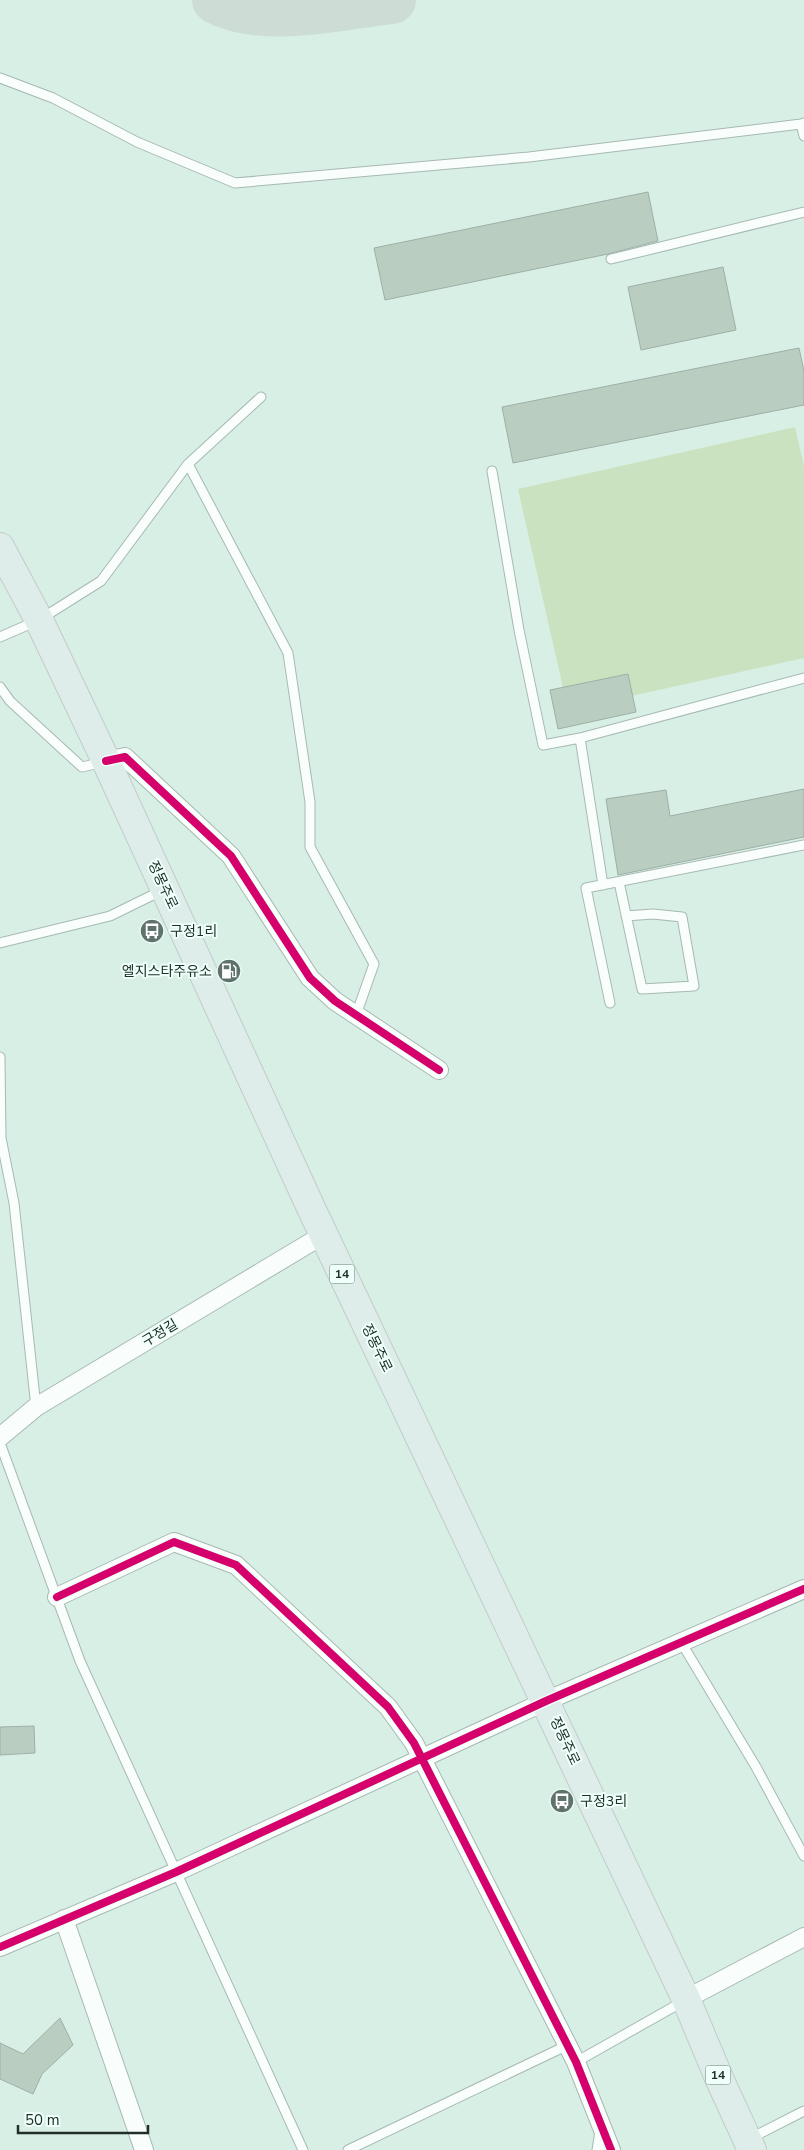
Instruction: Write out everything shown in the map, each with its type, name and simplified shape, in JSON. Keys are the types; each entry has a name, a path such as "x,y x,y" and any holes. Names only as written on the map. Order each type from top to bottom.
{"main road":[{"name":"정몽주로","path":"0,548 39,620 106,761 323,1235 686,1999 750,2145"}],"street":[{"path":"106,761 125,757 231,856 310,978 335,1001 439,1070"},
{"name":"구정길","path":"0,1437 36,1407 323,1235"},
{"path":"57,1597 174,1542 236,1565 388,1707 414,1743 422,1758 568,2045 611,2150"},
{"path":"0,1947 176,1872 546,1701 804,1589"},
{"path":"64,1919 144,2150"},
{"path":"686,1999 804,1937"}],"lane":[{"path":"0,78 53,98 137,142 235,183 529,157 803,124 804,136"},
{"path":"611,259 804,212"},
{"path":"0,637 39,620 101,581 188,464 261,397"},
{"path":"188,464 288,653 310,802 310,847 374,964 356,1015"},
{"path":"492,471 519,630 543,745 580,738 804,678"},
{"path":"0,687 10,701 82,767 106,761"},
{"path":"580,738 603,885"},
{"path":"610,1003 586,888 804,845"},
{"path":"619,882 626,916 642,989 694,986 682,917 653,914 626,916"},
{"path":"0,943 110,916 165,889"},
{"path":"0,1057 1,1138 14,1203 36,1407"},
{"path":"0,1443 80,1661 303,2150"},
{"path":"681,1642 756,1767 804,1856"},
{"path":"576,2062 686,1999"},
{"path":"348,2150 568,2045"},
{"path":"750,2145 804,2111"},
{"path":"597,2150 601,2123"}],"green space":[{"path":"795,427 804,466 804,658 568,710 518,489"}],"building":[{"path":"648,192 658,241 608,254 385,300 374,248"},
{"path":"723,267 736,330 641,350 628,287"},
{"path":"799,348 804,371 804,405 513,463 502,407"},
{"path":"628,674 636,712 558,729 550,690"},
{"path":"804,789 804,837 618,875 606,799 666,790 670,816"},
{"path":"34,1726 35,1753 0,1755 0,1727"},
{"path":"60,2018 73,2045 42,2074 33,2094 0,2079 0,2043 23,2054"}],"taxiway":[{"path":"216,0 235,7 279,13 302,12 392,0"}],"cycle path":[{"path":"106,761 125,757 231,856 310,978 335,1001 439,1070"},
{"path":"57,1597 174,1542 236,1565 388,1707 414,1743 576,2062 611,2150"},
{"path":"0,1947 176,1872 546,1701 804,1589"}],"place":[{"name":"구정1리","path":"152,931"},
{"name":"엘지스타주유소","path":"229,971"},
{"name":"구정3리","path":"562,1801"}]}
